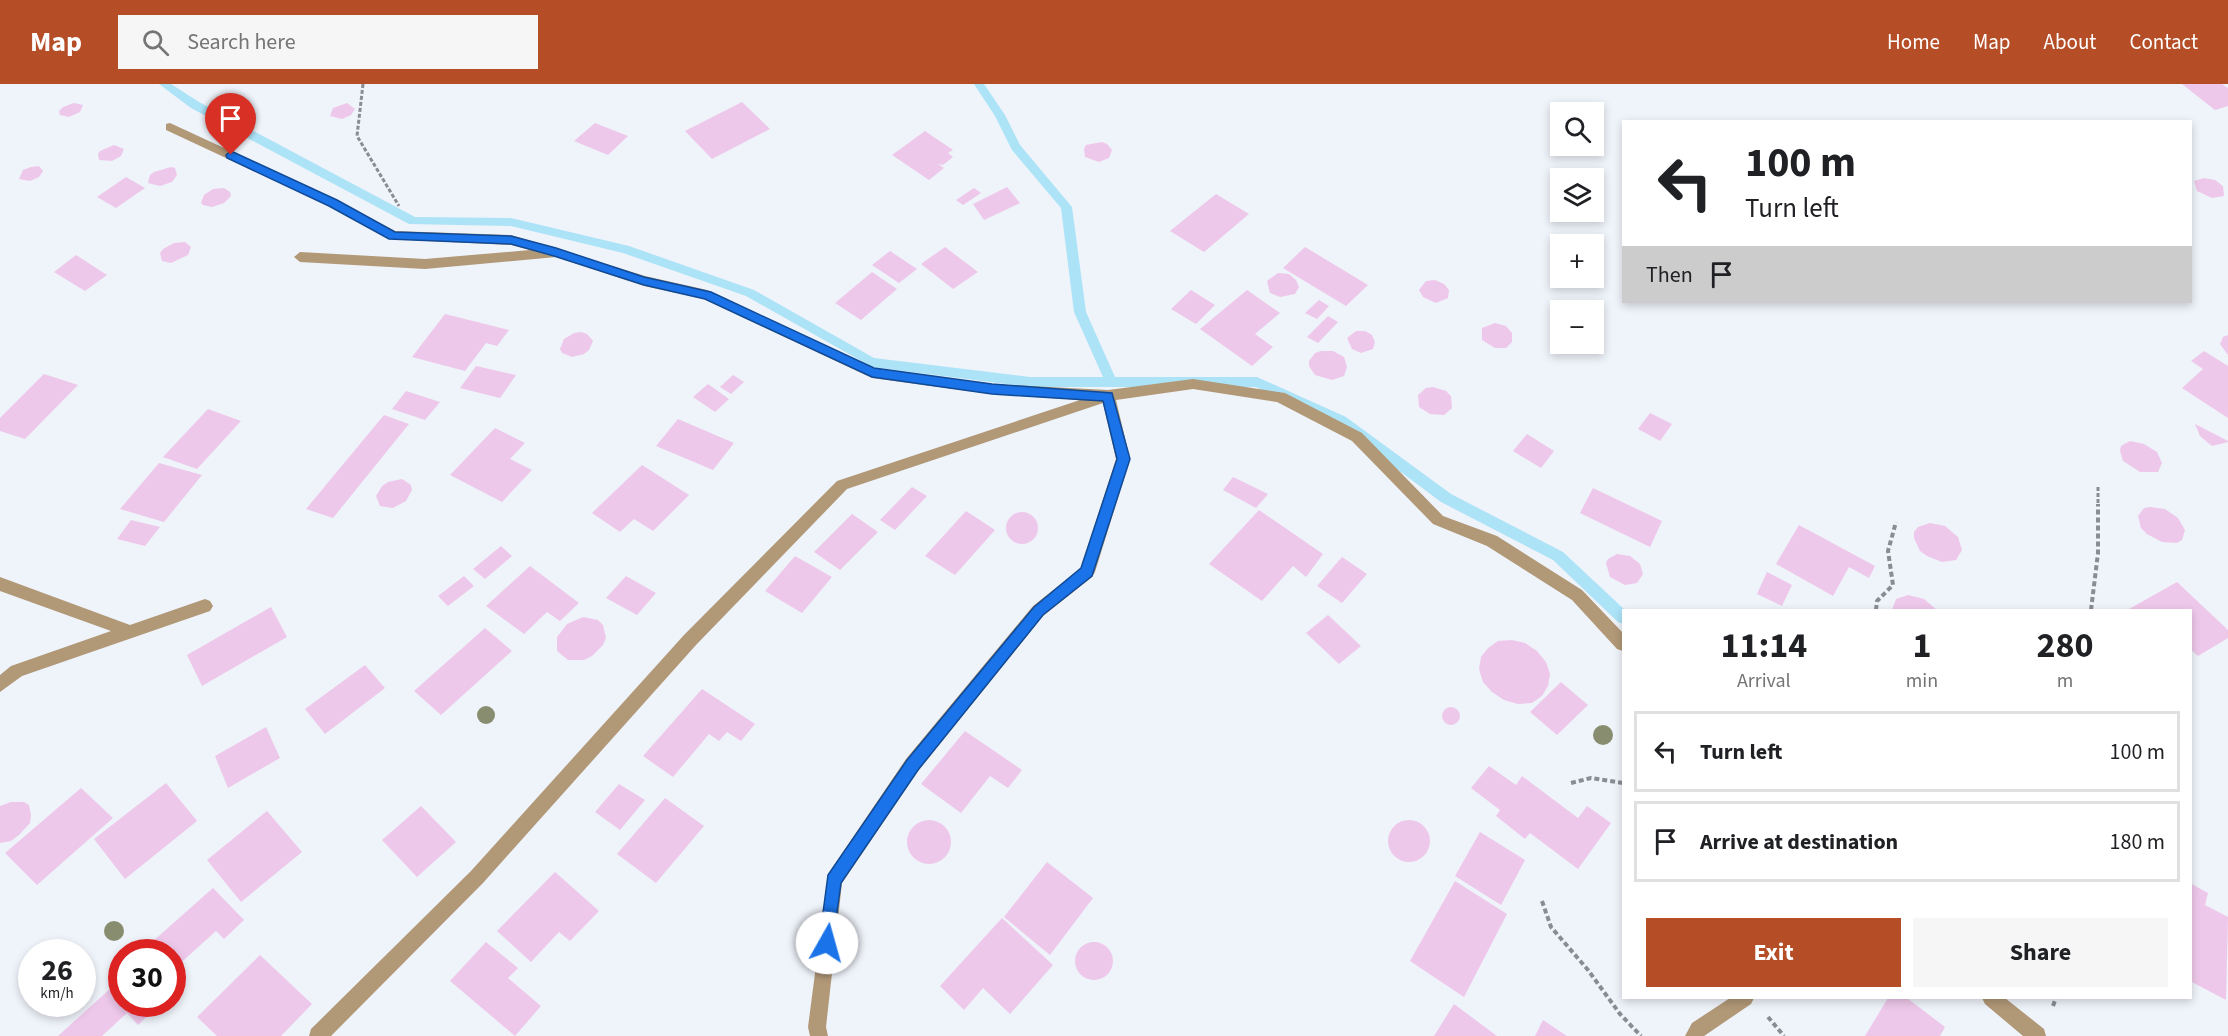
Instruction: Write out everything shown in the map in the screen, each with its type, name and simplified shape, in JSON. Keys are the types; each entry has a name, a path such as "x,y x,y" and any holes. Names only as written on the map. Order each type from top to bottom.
{"street":[{"path":"170,127 333,203 393,236 511,240 644,281 707,295 872,373 992,389 1108,396"},
{"path":"300,257 425,264 556,252"},
{"path":"318,1036 477,877 690,640 842,485 1108,396 1193,384 1281,397 1357,437 1438,520 1492,541 1577,595 1622,643"},
{"path":"819,1036 817,1027 834,880 912,765 1038,611 1087,572 1123,459 1108,396"},
{"path":"0,584 128,631"},
{"path":"0,685 17,671 205,606"},
{"path":"1695,1036 1698,1029 1743,999"},
{"path":"1992,999 2037,1036"}],"path":[{"path":"363,84 357,136 399,207"},
{"path":"2091,609 2098,553 2098,487"},
{"path":"1876,609 1877,601 1893,585 1888,551 1896,522"},
{"path":"1570,783 1591,778 1622,783"},
{"path":"1542,901 1551,927 1588,970 1620,1014 1641,1036"}],"building":[{"path":"2182,84 2222,84 2228,88 2228,106 2215,110"},
{"path":"742,102 770,129 712,159 685,131"},
{"path":"74,103 83,105 80,112 69,117 60,115 59,111 63,107"},
{"path":"347,103 355,109 351,115 342,119 330,116 333,108"},
{"path":"595,123 628,136 608,155 574,141"},
{"path":"925,131 953,150 948,153 953,157 943,165 938,164 944,168 929,180 892,155"},
{"path":"1102,142 1112,150 1109,158 1099,162 1085,157 1086,145"},
{"path":"114,145 124,149 121,156 112,161 99,160 100,151"},
{"path":"39,166 43,171 39,177 30,181 19,179 23,170"},
{"path":"175,168 177,175 172,182 160,186 148,183 150,175 154,172"},
{"path":"126,177 145,188 116,208 97,197"},
{"path":"2204,178 2215,180 2223,186 2224,196 2212,198 2197,191 2194,181"},
{"path":"1007,187 1020,203 984,220 973,204"},
{"path":"224,188 230,192 231,196 224,203 212,207 201,203 204,195 213,189"},
{"path":"974,188 981,193 963,205 956,200"},
{"path":"1216,194 1249,214 1204,252 1170,231"},
{"path":"185,242 191,247 188,255 171,263 162,261 160,253 163,249 174,243"},
{"path":"945,247 978,272 953,289 921,264"},
{"path":"1305,247 1368,285 1346,306 1283,268"},
{"path":"890,251 917,269 899,283 872,265"},
{"path":"76,255 107,275 85,291 54,272"},
{"path":"872,272 897,289 861,320 835,303"},
{"path":"1278,273 1289,274 1296,280 1299,287 1295,294 1280,297 1270,293 1267,281"},
{"path":"1435,280 1444,284 1449,290 1448,298 1436,303 1423,297 1419,290 1426,281"},
{"path":"1191,290 1215,305 1196,324 1171,309"},
{"path":"1247,290 1280,313 1255,334 1273,347 1252,366 1200,329"},
{"path":"1319,300 1329,306 1317,319 1305,313"},
{"path":"445,314 509,330 497,346 486,343 465,371 412,357"},
{"path":"1328,316 1338,322 1318,343 1307,337"},
{"path":"1495,323 1506,326 1512,333 1512,342 1506,348 1495,348 1482,340 1482,328"},
{"path":"1356,331 1365,331 1372,335 1375,342 1373,349 1361,353 1352,349 1347,338"},
{"path":"581,332 587,334 593,341 589,350 572,357 562,353 560,349 564,339"},
{"path":"2228,335 2228,355 2220,344 2223,337"},
{"path":"1333,351 1344,357 1347,367 1344,376 1332,380 1315,375 1309,366 1309,361 1315,353"},
{"path":"2204,351 2228,366 2228,418 2182,388 2203,369 2191,361"},
{"path":"476,366 516,375 500,398 460,388"},
{"path":"44,374 78,385 25,439 0,431 0,418"},
{"path":"733,375 744,382 731,394 720,387"},
{"path":"708,384 729,399 715,412 693,397"},
{"path":"1433,387 1446,391 1451,396 1452,408 1444,415 1430,414 1419,407 1418,395 1426,388"},
{"path":"406,391 440,402 425,420 392,409"},
{"path":"208,409 241,421 197,469 163,457"},
{"path":"1650,413 1672,424 1660,441 1638,429"},
{"path":"384,415 409,424 333,518 306,509"},
{"path":"678,419 734,443 713,470 656,446"},
{"path":"2195,424 2228,442 2212,446 2200,436"},
{"path":"495,428 525,443 510,459 532,470 502,502 450,475"},
{"path":"1527,434 1554,451 1541,468 1513,451"},
{"path":"2130,441 2144,444 2157,452 2162,463 2158,472 2140,472 2123,461 2121,446"},
{"path":"159,463 202,475 164,522 120,509"},
{"path":"642,465 689,495 653,531 634,519 620,532 592,513"},
{"path":"1233,477 1268,494 1256,508 1223,490"},
{"path":"402,479 411,485 412,490 406,501 393,508 380,506 376,496 382,486"},
{"path":"912,487 927,496 895,530 880,520"},
{"path":"1593,488 1662,521 1650,547 1580,513"},
{"path":"2144,508 2165,509 2178,518 2185,530 2182,540 2177,543 2162,542 2141,528 2138,516"},
{"path":"1259,510 1323,554 1306,577 1293,566 1262,601 1209,564"},
{"path":"966,511 995,530 955,575 925,556"},
{"path":"1022,512 1033,517 1038,528 1033,539 1022,544 1011,539 1006,528 1011,517"},
{"path":"852,514 878,532 840,570 814,552"},
{"path":"131,520 160,527 145,546 117,539"},
{"path":"1930,523 1945,526 1958,537 1962,550 1956,560 1942,562 1920,551 1914,538 1914,532 1918,527"},
{"path":"1799,525 1875,566 1869,578 1849,567 1833,596 1776,564"},
{"path":"501,546 512,556 485,579 473,569"},
{"path":"1617,554 1630,556 1640,564 1643,574 1637,583 1625,585 1610,577 1606,563 1608,559"},
{"path":"795,556 832,577 802,613 765,591"},
{"path":"1342,557 1367,574 1342,603 1317,586"},
{"path":"530,566 579,603 560,621 547,612 524,634 486,606"},
{"path":"1767,572 1792,585 1782,606 1757,594"},
{"path":"464,576 474,586 448,606 438,596"},
{"path":"626,576 656,593 637,615 606,598"},
{"path":"2177,582 2228,630 2228,638 2198,656 2192,651 2192,609 2129,609"},
{"path":"1908,595 1924,599 1936,609 1892,609 1896,599"},
{"path":"271,607 287,637 202,686 187,655"},
{"path":"1328,615 1361,646 1339,664 1306,633"},
{"path":"583,617 598,620 603,625 606,638 603,645 592,656 584,660 568,660 557,651 557,637 567,624"},
{"path":"485,628 512,651 441,715 414,691"},
{"path":"1512,640 1525,643 1537,651 1546,662 1550,674 1548,686 1542,696 1532,703 1518,704 1504,700 1483,682 1479,669 1481,657 1498,641"},
{"path":"365,665 385,688 325,734 305,709"},
{"path":"1561,682 1588,705 1557,735 1530,712"},
{"path":"702,689 755,724 741,741 727,732 719,741 709,734 673,777 643,756"},
{"path":"1451,707 1457,710 1460,716 1457,722 1451,725 1445,722 1442,716 1445,710"},
{"path":"266,727 280,758 228,788 215,756"},
{"path":"965,731 1022,770 1008,788 990,776 961,813 921,784"},
{"path":"1489,766 1516,785 1522,776 1578,818 1587,806 1611,823 1578,869 1530,833 1525,839 1496,816 1500,810 1471,788"},
{"path":"166,783 197,821 125,879 94,839"},
{"path":"619,784 645,800 620,830 595,812"},
{"path":"81,788 113,818 37,885 5,853"},
{"path":"665,798 704,826 656,883 617,854"},
{"path":"11,802 24,802 29,805 30,823 11,841 0,843 0,806"},
{"path":"421,806 456,842 417,877 382,840"},
{"path":"267,811 302,852 241,902 207,860"},
{"path":"929,820 944,827 951,842 944,857 929,864 914,857 907,842 914,827"},
{"path":"1409,820 1424,826 1430,841 1424,856 1409,862 1394,856 1388,841 1394,826"},
{"path":"1480,832 1525,860 1501,905 1455,876"},
{"path":"1047,862 1093,898 1050,955 1004,917"},
{"path":"555,872 599,911 570,941 559,932 531,962 497,931"},
{"path":"1455,881 1507,914 1464,997 1410,961"},
{"path":"2192,884 2208,893 2205,905 2228,917 2226,1000 2192,982"},
{"path":"213,888 244,920 224,939 216,931 186,958 186,939 155,939"},
{"path":"1002,918 1053,965 1010,1014 983,988 964,1010 940,986"},
{"path":"486,942 518,968 508,978 541,1006 515,1036 450,981"},
{"path":"1094,942 1107,948 1113,961 1107,974 1094,980 1081,974 1075,961 1081,948"},
{"path":"260,955 312,1004 281,1036 217,1036 197,1017"},
{"path":"108,991 108,1017 123,1017 102,1036 58,1036 79,1017 96,1017 96,1002"},
{"path":"1887,999 1908,999 1945,1027 1940,1036 1865,1036"},
{"path":"1454,1004 1497,1036 1434,1036"},
{"path":"131,1017 146,1017 138,1025"},
{"path":"1543,1020 1567,1036 1535,1036"}],"waterway":[{"path":"164,84 195,105 413,221 511,222 625,249 750,293 872,362 1030,382 1257,382 1342,421 1446,498 1558,556 1622,617"},
{"path":"979,84 1000,115 1016,147 1066,207 1080,312 1110,380"}],"route":[{"path":"231,155 333,203 393,236 511,240 644,281 707,295 872,373 992,389 1108,396 1123,459 1087,572 1038,611 912,765 834,880 827,943"}]}
